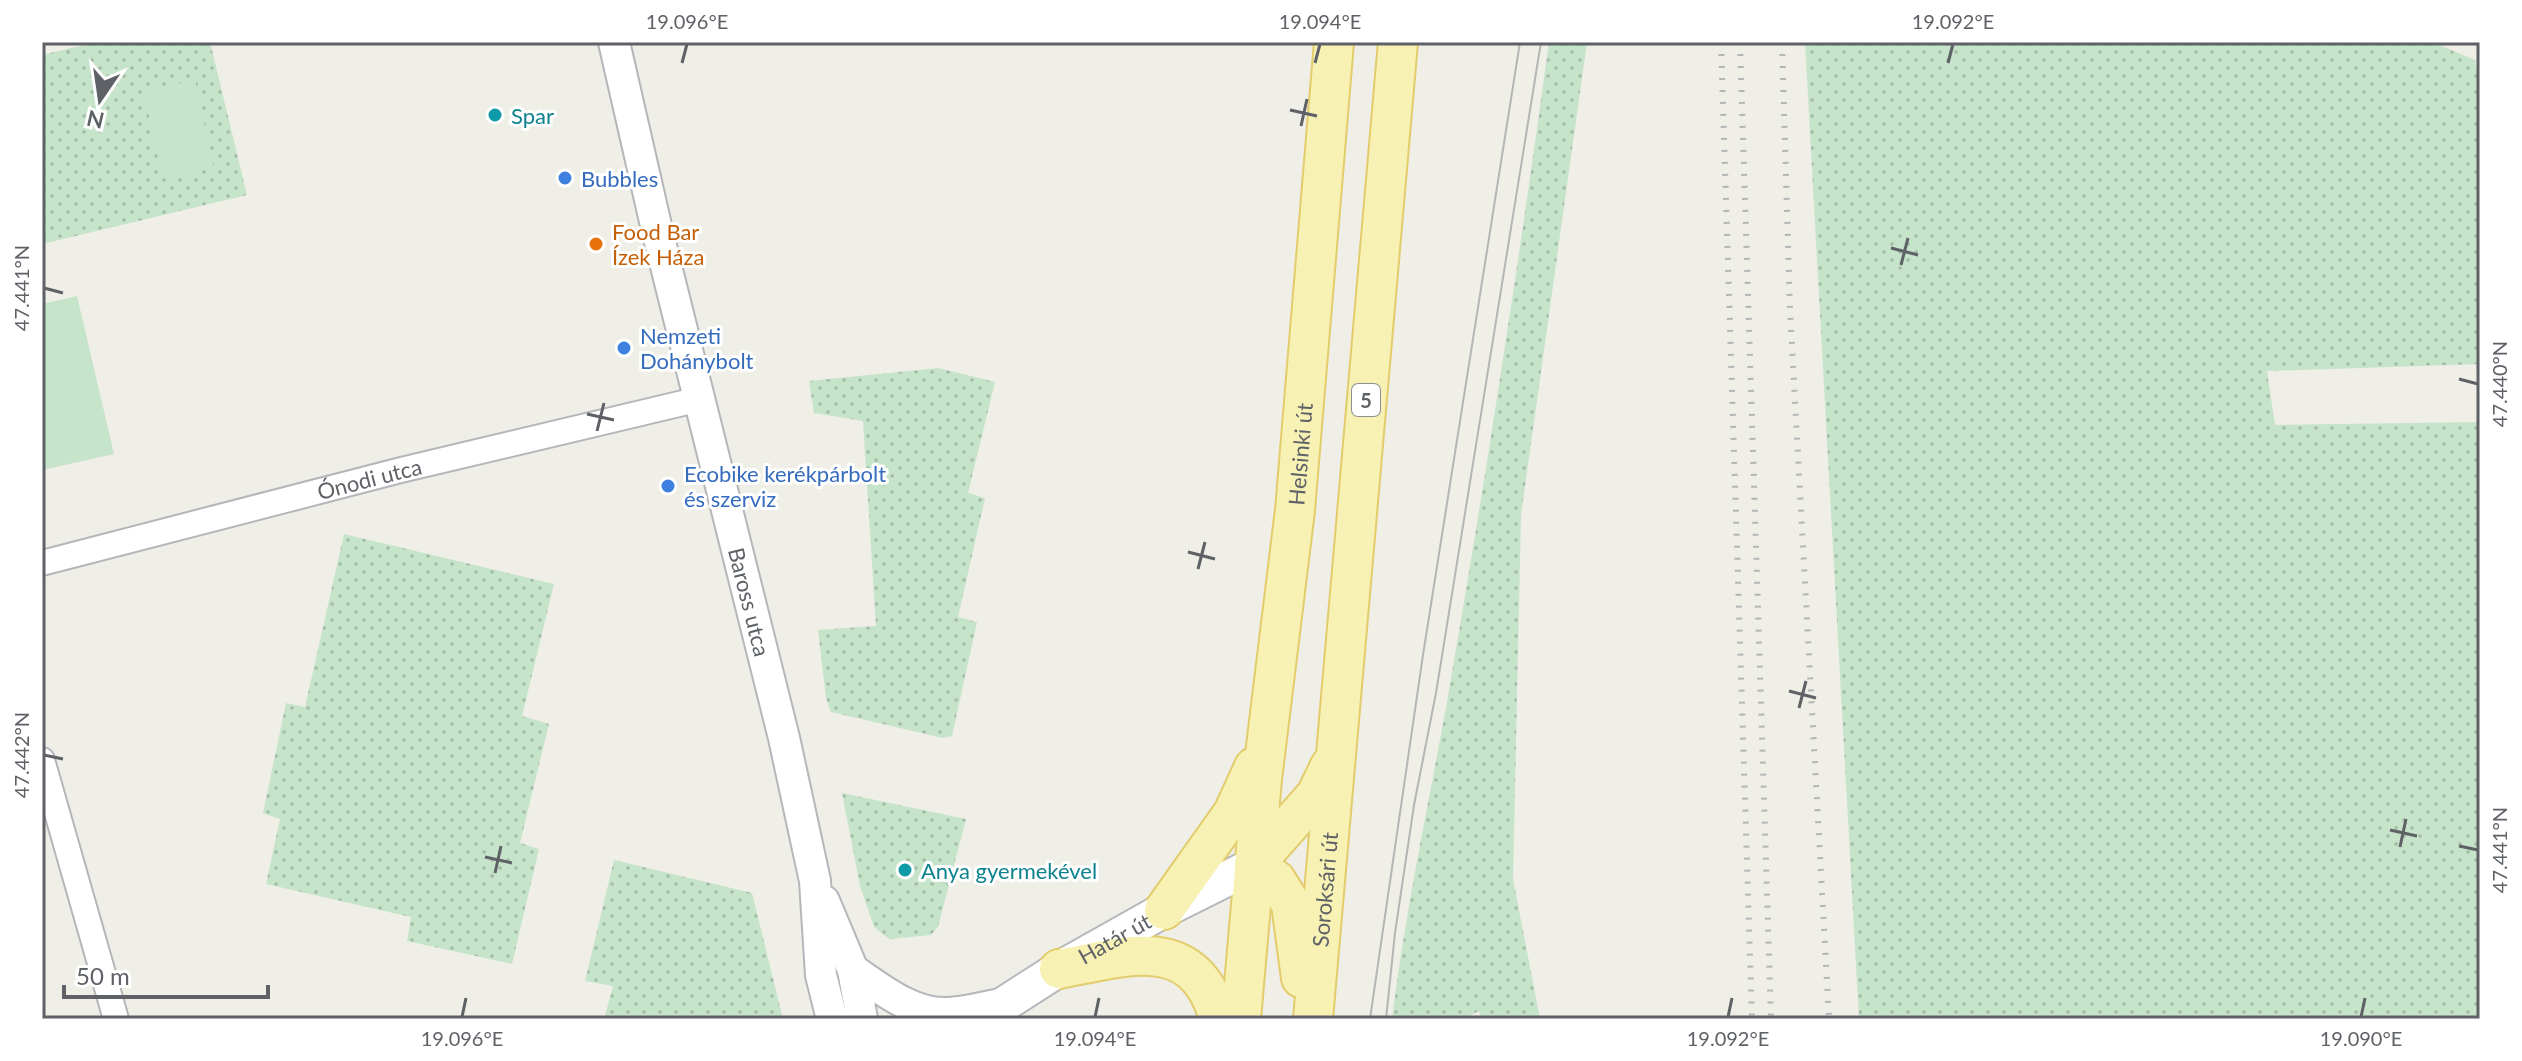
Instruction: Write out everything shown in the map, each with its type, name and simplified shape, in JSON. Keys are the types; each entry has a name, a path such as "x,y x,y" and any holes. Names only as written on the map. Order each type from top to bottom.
{"main road":[{"name":"Helsinki út","path":"1254,865 1295,510 1334,42"},
{"name":"5","path":"1334,759 1398,42"},
{"path":"1164,910 1233,813 1270,723"},
{"path":"1241,1019 1254,865 1316,795 1334,759"},
{"name":"Soroksári út","path":"1313,1019 1334,759"},
{"path":"1254,865 1276,880 1291,904 1307,1019"},
{"name":"Határ út","path":"994,1011 1059,969 1164,910 1254,865"},
{"path":"1059,969 1133,955 1165,958 1184,965 1199,976 1213,997 1219,1019"}],"street":[{"name":"Baross utca","path":"614,42 657,230 784,738 815,881 821,975 832,1019"},
{"name":"Ónodi utca","path":"42,563 401,470 700,399"},
{"path":"42,760 116,1019"},
{"name":"Baross utca","path":"815,881 853,970 862,1019"},
{"path":"853,970 890,996 914,1007 943,1013 994,1011"}],"green space":[{"path":"96,42 210,42 247,195 42,244 42,55"},
{"path":"1549,42 1587,42 1521,515 1513,879 1540,1019 1481,1019 1479,1011 1463,1019 1392,1019 1488,455"},
{"path":"1805,42 2432,42 2475,60 2480,89 2480,364 2267,371 2275,425 2480,422 2480,1019 1859,1019"},
{"path":"195,80 214,168 162,179 144,91"},
{"path":"77,296 114,454 42,470 42,304"},
{"path":"938,368 995,382 968,493 985,498 958,617 977,622 952,736 943,738 831,712 826,698 818,630 876,626 863,421 814,413 809,381"},
{"path":"344,534 554,584 522,716 549,724 520,843 539,849 512,964 407,941 411,917 266,884 280,819 263,813 286,703 305,707"},
{"path":"842,793 966,819 938,927 931,935 889,939 874,927 860,886"},
{"path":"614,860 752,893 783,1019 604,1019 613,986 585,981"}],"tram line":[{"path":"1370,1019 1423,655 1520,42"},
{"path":"1386,1019 1414,805 1436,693 1541,42"}],"railway":[{"path":"1721,42 1752,1019"},
{"path":"1740,42 1771,1019"},
{"path":"1782,42 1790,310 1829,1019"}],"place":[{"name":"Spar","path":"495,115"},
{"name":"Bubbles","path":"565,178"},
{"name":"Food Bar Ízek Háza","path":"596,244"},
{"name":"Nemzeti Dohánybolt","path":"624,348"},
{"name":"Ecobike kerékpárbolt és szerviz","path":"668,486"},
{"name":"Anya gyermekével","path":"905,870"}]}
